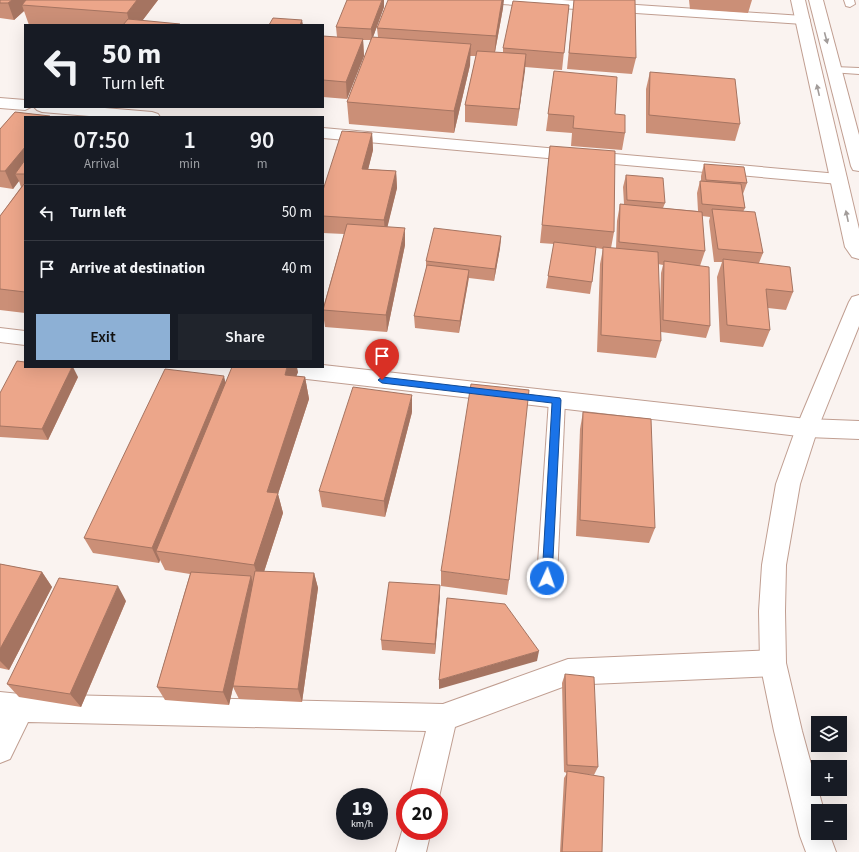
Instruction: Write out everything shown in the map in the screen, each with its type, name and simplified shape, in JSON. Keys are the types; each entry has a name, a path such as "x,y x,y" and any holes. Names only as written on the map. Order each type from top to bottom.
{"street":[{"path":"502,0 803,20"},
{"path":"798,0 854,247 859,253"},
{"path":"816,0 859,166"},
{"path":"0,103 24,106"},
{"path":"53,108 141,116"},
{"path":"324,132 839,179"},
{"path":"821,852 815,836 788,731 774,662 772,611 774,565 788,484 807,428 859,302"},
{"path":"0,335 24,338"},
{"path":"281,368 807,428 859,430"},
{"path":"0,749 10,707 443,718 568,672 774,662"},
{"path":"426,788 443,718"},
{"path":"411,852 414,840"}],"lane":[{"path":"834,70 859,72"},
{"path":"547,578 557,400"}],"building":[{"path":"0,0 12,0 8,3 0,3"},
{"path":"26,0 137,0 127,13 22,5"},
{"path":"347,0 382,0 371,29 336,27"},
{"path":"388,0 502,0 496,36 377,28"},
{"path":"574,0 635,0 636,58 569,53"},
{"path":"513,1 569,5 564,53 503,48"},
{"path":"273,18 302,20 300,24 270,24"},
{"path":"128,19 180,24 124,24"},
{"path":"324,36 363,39 346,82 324,80"},
{"path":"372,37 471,44 454,111 347,102"},
{"path":"477,51 526,54 519,109 465,105"},
{"path":"554,71 617,77 615,114 625,115 625,133 573,128 574,116 548,114"},
{"path":"650,72 735,79 740,124 649,115"},
{"path":"15,112 50,116 24,116 24,148 5,171 0,171 0,129"},
{"path":"342,131 372,133 362,169 396,171 384,220 324,216 324,187"},
{"path":"550,146 615,151 614,232 542,225"},
{"path":"24,161 24,174 15,174"},
{"path":"704,164 744,167 747,183 706,180"},
{"path":"626,175 663,178 665,203 627,200"},
{"path":"700,181 741,184 745,208 702,204"},
{"path":"24,184 24,292 0,289 0,216"},
{"path":"620,204 702,212 705,251 619,242"},
{"path":"712,209 755,212 763,253 718,249"},
{"path":"347,224 405,228 386,315 324,310"},
{"path":"434,228 501,236 495,269 426,261"},
{"path":"554,242 596,247 592,282 548,276"},
{"path":"603,247 658,252 661,341 601,335"},
{"path":"723,259 790,267 793,292 766,289 770,330 727,325"},
{"path":"664,261 709,267 710,326 663,320"},
{"path":"427,265 469,270 460,321 414,316"},
{"path":"17,361 24,362 24,368 72,368 42,429 0,426 0,393"},
{"path":"232,368 287,368 285,375 305,377 267,492 278,493 254,565 156,551"},
{"path":"165,369 224,376 152,548 84,538"},
{"path":"471,384 529,390 509,580 441,571"},
{"path":"353,387 412,395 384,501 319,491"},
{"path":"583,412 651,419 655,528 580,520"},
{"path":"0,564 42,572 0,649"},
{"path":"255,571 314,573 298,689 233,686"},
{"path":"191,572 251,576 223,692 157,687"},
{"path":"59,578 118,586 70,694 7,684"},
{"path":"389,582 440,585 435,644 381,640"},
{"path":"447,598 505,604 539,651 439,680"},
{"path":"565,674 594,677 598,767 567,765"},
{"path":"567,771 604,777 602,852 562,852"}],"route":[{"path":"382,380 557,400 547,578"}]}
